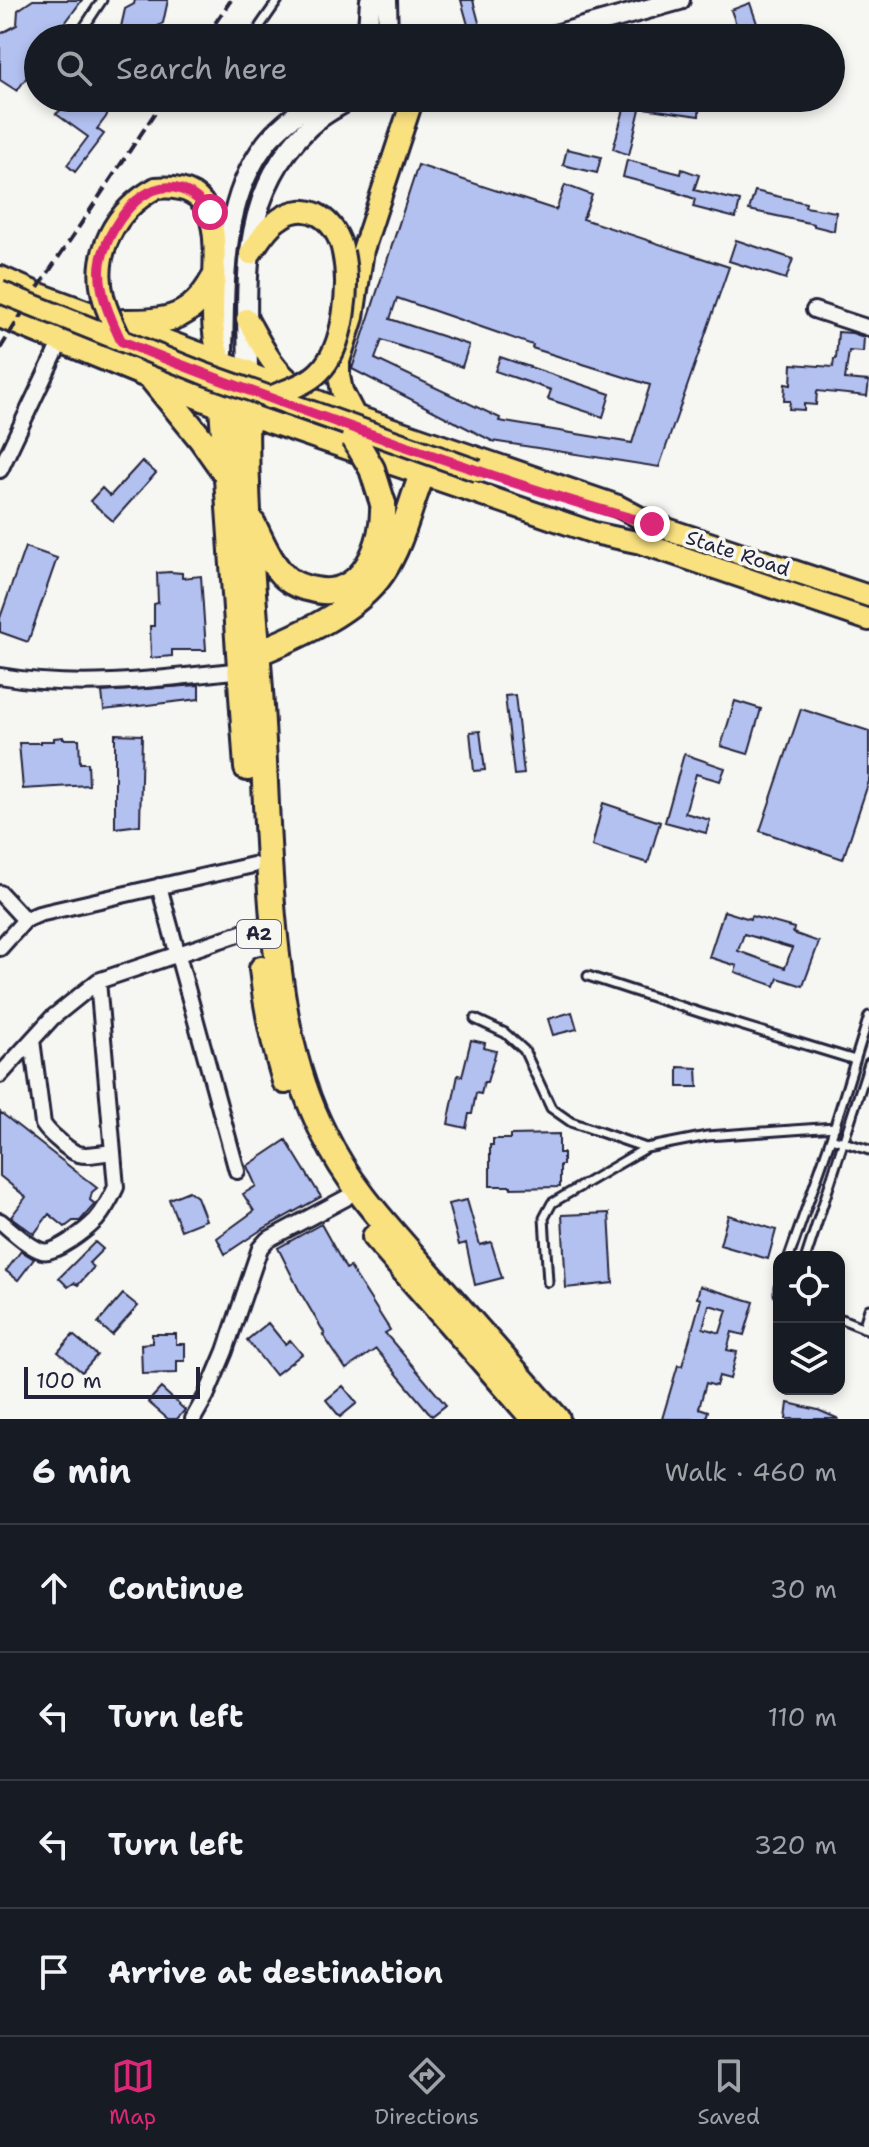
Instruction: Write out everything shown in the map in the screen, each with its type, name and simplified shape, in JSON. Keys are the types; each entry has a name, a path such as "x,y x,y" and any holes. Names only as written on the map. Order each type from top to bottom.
{"highway":[{"path":"0,279 248,373"},
{"path":"106,321 169,320 190,308 205,294 213,280"},
{"path":"0,315 246,414"},
{"name":"A2","path":"223,364 222,406 227,475 249,661 278,967 283,1006 306,1094 347,1178 380,1220 557,1419"},
{"name":"A2","path":"248,373 246,414 253,865 266,1004 275,1047 304,1127 346,1198 392,1257 534,1419"},
{"path":"152,378 227,475"},
{"path":"248,517 279,570 298,586 323,592 353,582 377,550 383,504 355,427"},
{"path":"249,661 328,620 366,592 382,573 400,539 422,475"}],"main road":[{"path":"368,24 370,0"},
{"path":"387,0 388,24"},
{"path":"594,24 680,0"},
{"path":"223,364 226,265 234,213 244,180 257,156 268,140 299,112"},
{"path":"248,373 251,234 262,195 288,150 307,128 329,112"},
{"path":"355,427 342,391 339,361 353,317 363,250 408,112"},
{"path":"121,341 104,303 100,269 103,252 119,219 144,195 156,188 179,187 191,192 210,212 214,226 212,309 217,354 223,364"},
{"path":"250,254 277,220 300,211 310,211 329,221 336,231 346,265 345,306 327,362 319,373 269,398"},
{"path":"0,292 269,398 476,475 652,524"},
{"path":"0,303 204,386 355,427 641,543"},
{"path":"247,319 274,365 287,380 312,398"},
{"name":"State Road","path":"248,373 312,398 355,427 618,506 652,524 869,596"},
{"name":"State Road","path":"246,414 594,533 641,543 869,620"}],"street":[{"path":"814,310 869,328"},
{"path":"0,470 61,341"},
{"path":"0,676 27,681 90,684 144,681 249,661"},
{"path":"0,948 25,920 39,914 253,865"},
{"path":"159,886 237,1171"},
{"path":"0,893 25,920"},
{"path":"0,1075 52,1018 98,981 259,927"},
{"path":"0,1221 39,1251 50,1252 96,1220 116,1187 98,981"},
{"path":"32,1040 46,1129 74,1154 82,1156 113,1152"},
{"path":"193,1419 225,1351 260,1248 267,1240 346,1198"}],"lane":[{"path":"86,24 102,0"},
{"path":"261,24 278,0"},
{"path":"588,976 855,1060"},
{"path":"791,1251 835,1127 869,1016"},
{"path":"475,1019 505,1033 524,1050 551,1108 571,1122 646,1148"},
{"path":"808,1251 869,1063"},
{"path":"548,1282 544,1218 552,1203 646,1148 707,1136 835,1127"},
{"path":"831,1138 869,1150"},
{"path":"845,1320 866,1329 869,1309"}],"building":[{"path":"33,0 82,0 64,24 24,24 24,81 17,91 0,80 0,34 17,25 18,10"},
{"path":"135,0 168,0 163,23 122,24 125,9"},
{"path":"461,0 473,0 479,24 468,24"},
{"path":"750,3 757,24 736,24 731,10"},
{"path":"108,112 97,129 104,134 75,172 67,165 88,137 56,114"},
{"path":"623,112 639,112 629,155 613,149"},
{"path":"671,112 699,112 699,116"},
{"path":"567,149 601,157 597,173 563,165"},
{"path":"627,160 681,174 682,169 699,175 694,190 740,201 736,218 693,207 695,199 676,191 623,177"},
{"path":"418,165 556,210 565,185 592,195 583,219 729,267 659,467 492,441 352,369","holes":["397,298 533,345 532,348 650,385 632,443 499,421 500,418 375,359 382,340 462,367 469,345 390,319"]},
{"path":"755,191 806,203 805,207 836,212 834,231 749,210"},
{"path":"736,240 793,259 786,279 729,261"},
{"path":"838,332 864,337 863,352 849,351 845,379 869,381 867,396 817,391 816,405 804,404 804,410 789,409 790,401 784,401 785,384 791,385 792,364 833,367"},
{"path":"500,357 610,394 603,417 548,399 551,390 495,371"},
{"path":"142,461 156,473 113,521 90,501 102,488 110,496"},
{"path":"25,547 57,558 28,642 0,632 0,618"},
{"path":"157,573 182,573 182,578 201,576 206,650 172,650 172,656 151,658 150,626 154,626 154,604 158,603"},
{"path":"199,685 199,699 104,710 102,692"},
{"path":"515,695 524,774 514,775 505,696"},
{"path":"735,701 761,709 748,754 721,746"},
{"path":"801,709 869,731 869,781 843,859 760,831"},
{"path":"480,731 485,770 474,771 470,732"},
{"path":"115,734 142,735 140,825 115,828"},
{"path":"63,737 79,739 80,763 88,763 89,785 23,789 19,743 40,743"},
{"path":"684,754 725,768 720,781 696,774 685,813 710,820 706,833 665,822"},
{"path":"603,803 660,822 648,863 592,846"},
{"path":"724,911 794,928 793,933 819,942 803,986 778,978 775,986 735,972 737,966 709,957","holes":["744,934 792,948 785,968 738,951"]},
{"path":"572,1012 577,1029 553,1035 548,1019"},
{"path":"471,1040 485,1043 484,1048 496,1051 487,1082 484,1082 481,1094 476,1093 466,1128 448,1124 458,1075 462,1076"},
{"path":"678,1067 697,1068 698,1087 678,1087"},
{"path":"0,1112 97,1188 90,1200 95,1204 80,1221 73,1221 65,1227 49,1214 34,1234 11,1217 26,1197 0,1176"},
{"path":"559,1134 559,1153 563,1153 560,1187 490,1186 490,1145 493,1145 493,1139 510,1139 510,1135"},
{"path":"286,1140 321,1197 225,1254 217,1238 254,1211 243,1194 256,1186 247,1166"},
{"path":"189,1191 197,1197 206,1220 181,1230 169,1199"},
{"path":"467,1200 480,1245 491,1242 502,1278 475,1285 466,1243 459,1245 448,1204"},
{"path":"609,1213 613,1283 566,1288 562,1215"},
{"path":"728,1215 776,1230 768,1259 720,1245"},
{"path":"321,1224 346,1269 350,1267 390,1330 385,1333 446,1405 432,1416 376,1349 346,1369 323,1335 278,1248"},
{"path":"95,1242 103,1249 89,1263 94,1267 78,1285 74,1283 68,1287 59,1278"},
{"path":"21,1251 34,1259 18,1280 6,1271"},
{"path":"700,1286 754,1302 744,1335 732,1332 727,1350 737,1352 730,1379 719,1376 716,1386 706,1383 699,1408 708,1411 706,1419 662,1419 678,1365 682,1366 701,1299 697,1298","holes":["709,1305 727,1310 720,1333 703,1328"]},
{"path":"123,1294 138,1306 112,1335 98,1323"},
{"path":"268,1323 285,1344 290,1340 302,1354 275,1375 247,1340"},
{"path":"152,1334 176,1334 176,1344 185,1344 185,1361 177,1361 177,1373 142,1374 141,1344 152,1343"},
{"path":"73,1335 97,1355 82,1372 58,1352"},
{"path":"343,1386 357,1403 340,1417 326,1400"},
{"path":"161,1388 185,1410 177,1419 168,1419 148,1402"},
{"path":"788,1403 818,1410 839,1419 786,1419"}],"railway":[{"path":"215,24 231,0"},
{"path":"0,349 156,112"}],"route":[{"path":"210,212 191,192 179,187 167,187 156,188 144,195 119,219 103,252 100,269 104,303 121,341 255,393 445,460 577,504 652,524"}]}
